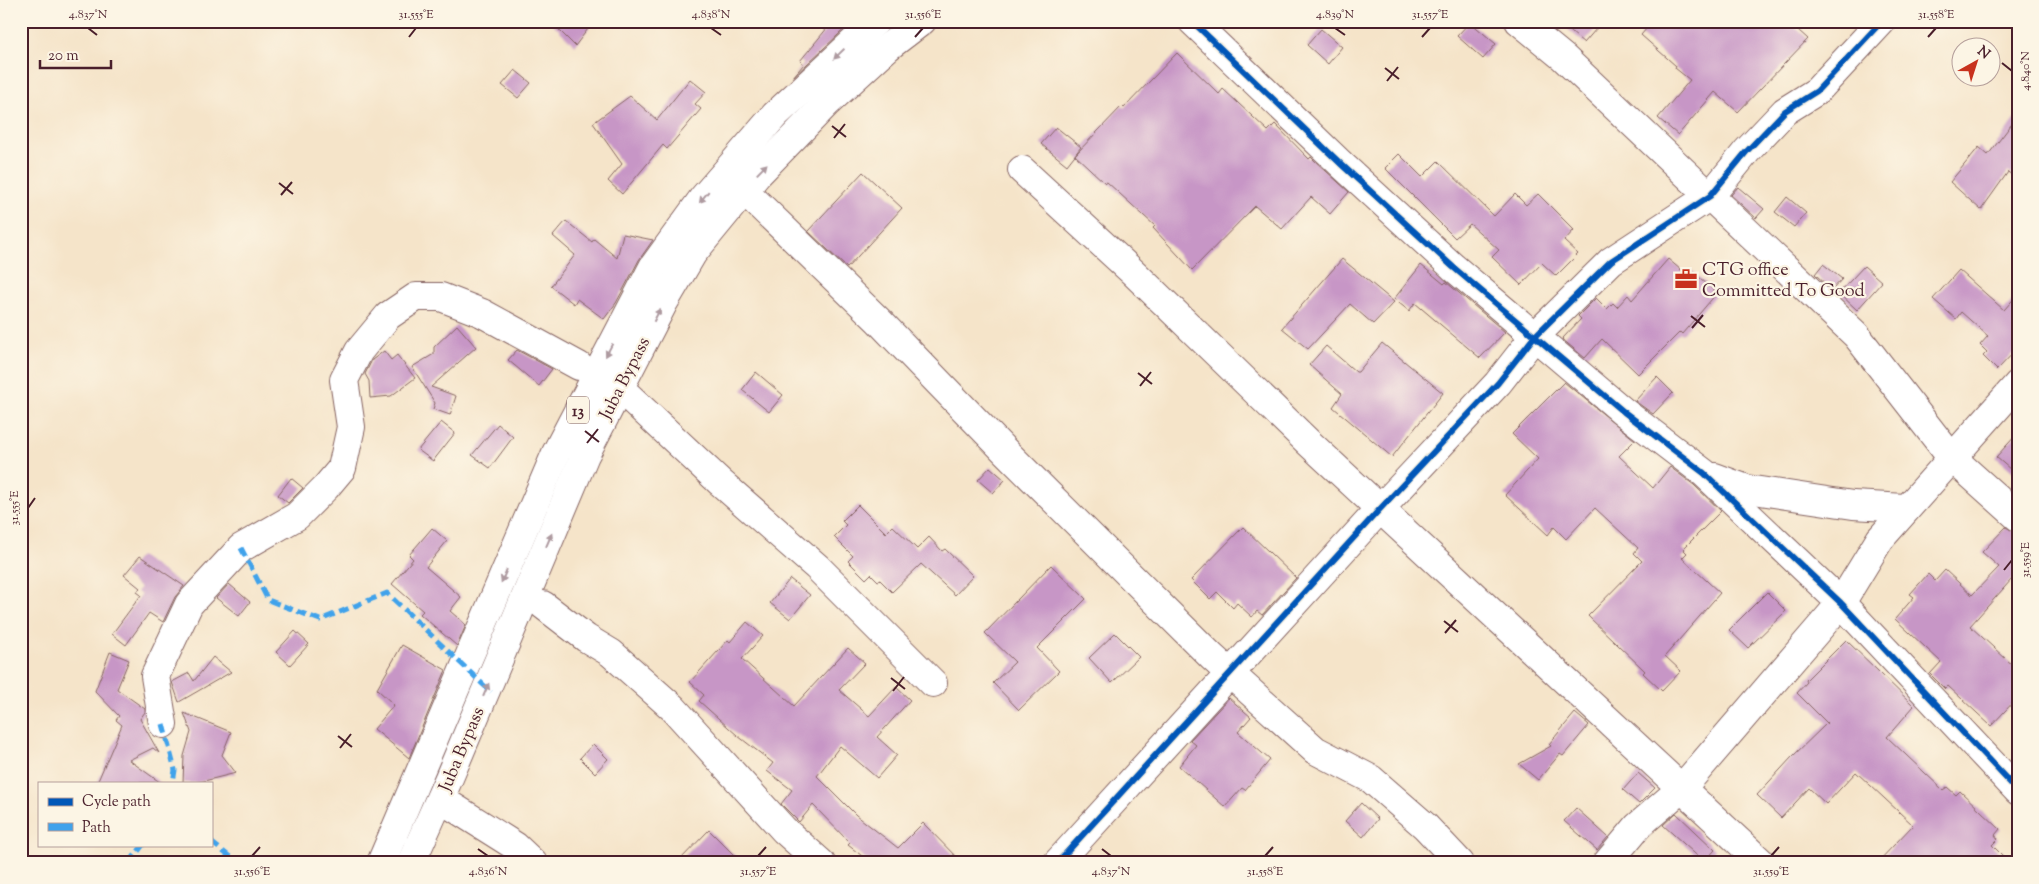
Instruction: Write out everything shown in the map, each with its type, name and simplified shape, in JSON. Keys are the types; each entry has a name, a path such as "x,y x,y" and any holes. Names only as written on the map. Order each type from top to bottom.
{"street":[{"name":"Juba Bypass","path":"381,863 556,453 653,267 703,198 775,115 876,21"},
{"name":"Juba Bypass","path":"411,863 453,769 585,455 663,304 683,270 693,254 757,175 826,104 888,47 922,21"},
{"path":"1192,21 1342,165 1453,267 1624,412 1704,473 1842,603 2018,791"},
{"path":"1520,21 1564,58 1856,335 1951,457 2018,518"},
{"path":"1057,863 1230,672 1498,383 1534,337 1611,261 1710,196 1747,151 1785,111 1817,91 1882,21"},
{"path":"1022,170 1135,274 1300,435 1762,863"},
{"path":"751,197 879,321 1006,452 1230,672 1315,750 1370,779 1425,826 1460,863"},
{"path":"163,724 155,676 188,604 241,548 297,516 342,468 350,427 344,380 359,351 388,316 416,297 442,297 482,312 579,366"},
{"path":"1607,863 1638,826 1682,788 1842,603 1880,538 2018,384"},
{"path":"625,393 720,482 817,567 933,683"},
{"path":"1704,473 1747,489 1853,505 1905,508"},
{"path":"542,605 586,638 611,653 673,708 784,830 821,863"},
{"path":"450,805 515,846 533,863"}],"building":[{"path":"550,21 594,21 575,46"},
{"path":"833,21 853,21 792,78 804,64 800,61"},
{"path":"1558,21 1603,21 1584,43"},
{"path":"1653,21 1788,21 1808,39 1738,112 1715,92 1678,135 1658,118 1690,80 1641,35"},
{"path":"1470,22 1496,44 1483,59 1457,36"},
{"path":"1321,29 1342,47 1328,64 1307,45"},
{"path":"1177,53 1219,94 1223,89 1268,131 1275,124 1309,159 1311,157 1349,192 1330,214 1311,197 1282,229 1255,206 1192,270 1153,228 1155,226 1075,155"},
{"path":"515,70 531,83 518,98 502,85"},
{"path":"690,79 706,92 695,104 701,109 667,149 663,145 622,194 608,181 622,164 593,123 630,96 657,120"},
{"path":"2018,116 2018,180 2008,172 1981,210 1950,182 1979,147 1988,155"},
{"path":"1056,127 1081,147 1067,165 1041,144"},
{"path":"1399,154 1422,177 1438,161 1494,216 1515,194 1526,205 1538,194 1574,230 1564,241 1578,254 1556,276 1542,263 1521,285 1492,257 1499,250 1470,224 1455,238 1385,168"},
{"path":"863,172 902,208 847,268 808,231"},
{"path":"1738,187 1764,209 1756,218 1731,195"},
{"path":"1787,197 1806,213 1794,227 1775,212"},
{"path":"566,221 592,242 594,239 617,258 623,234 653,240 639,260 616,303 604,319 577,299 574,304 551,286 575,255 553,236"},
{"path":"1342,259 1394,302 1373,324 1350,304 1308,349 1282,328"},
{"path":"1668,259 1687,275 1691,270 1717,293 1682,334 1680,332 1638,374 1602,339 1585,358 1562,339 1581,319 1578,316 1596,298 1607,309 1613,303 1617,307 1628,295 1632,300"},
{"path":"1823,264 1842,279 1832,290 1815,274"},
{"path":"1421,265 1444,284 1446,282 1505,332 1480,358 1415,303 1409,311 1394,299"},
{"path":"1864,266 1882,282 1857,310 1839,293"},
{"path":"1959,270 2004,310 2018,294 2018,348 1997,370 1983,356 1987,352 1980,345 1988,336 1961,312 1956,319 1933,299"},
{"path":"457,325 476,347 431,387 456,396 450,415 433,409 435,403 412,367 434,354 434,347"},
{"path":"1382,343 1443,393 1392,457 1333,407 1342,394 1309,365 1326,346 1358,372"},
{"path":"517,350 552,369 539,386 508,360"},
{"path":"384,351 391,360 397,355 415,378 391,396 370,398 369,381 365,374 372,360"},
{"path":"756,372 783,395 769,412 742,390"},
{"path":"1657,377 1673,393 1653,414 1635,401"},
{"path":"1564,382 1635,440 1619,456 1653,488 1670,467 1694,485 1721,511 1683,549 1687,553 1682,558 1720,593 1665,656 1681,671 1662,691 1643,673 1645,671 1588,616 1642,561 1634,553 1638,548 1595,508 1566,539 1554,527 1548,535 1505,495 1538,459 1512,434"},
{"path":"441,422 455,433 433,461 418,450"},
{"path":"498,424 513,437 490,468 472,455"},
{"path":"2018,433 2018,476 1996,457"},
{"path":"990,467 1005,480 993,493 978,480"},
{"path":"291,478 303,488 288,503 278,495"},
{"path":"858,505 886,533 893,526 917,549 929,537 942,551 945,549 973,576 955,595 921,564 892,592 871,574 866,579 848,561 853,556 834,537 846,525 842,521"},
{"path":"1243,527 1296,578 1262,615 1257,611 1252,617 1237,603 1233,608 1217,592 1210,599 1191,580"},
{"path":"2006,527 2018,534 2018,584 2012,579 1970,626 2018,670 2018,697 1991,726 1948,686 1945,689 1930,674 1941,662 1895,619 1914,597 1910,594 1928,574 1935,581 1945,570 1972,595 1999,567 1982,552"},
{"path":"432,528 447,541 426,567 461,597 450,611 466,625 457,646 420,614 423,611 392,584 413,559 409,555"},
{"path":"140,556 184,586 175,597 163,622 149,613 126,645 112,634 141,595 137,592 140,588 124,575"},
{"path":"1051,565 1086,599 1037,648 1059,671 1019,710 993,683 1015,662 985,633"},
{"path":"790,579 810,595 790,619 770,603"},
{"path":"229,584 250,602 239,616 216,598"},
{"path":"1767,592 1786,611 1748,648 1729,630"},
{"path":"747,622 763,636 742,659 794,706 848,648 865,663 839,690 869,716 896,687 910,700 877,737 897,755 877,778 840,746 817,776 856,815 898,848 923,823 962,863 871,863 848,845 850,843 813,805 799,822 781,804 792,790 767,771 773,763 738,736 699,701 704,695 690,682"},
{"path":"295,631 309,644 290,665 276,652"},
{"path":"1115,633 1139,657 1112,683 1089,658"},
{"path":"1846,640 1914,706 1887,737 1943,790 1947,787 1956,795 1960,791 2000,829 1995,835 1998,839 1992,845 2010,863 1877,863 1913,825 1856,772 1826,804 1809,788 1781,818 1757,795 1827,723 1797,693 1807,682 1806,680"},
{"path":"402,645 446,670 409,758 374,729 394,705 377,689"},
{"path":"110,652 129,660 117,689 145,709 140,719 159,753 153,748 129,760 160,782 97,782 122,725 116,720 119,716 95,691"},
{"path":"213,657 231,672 179,702 172,682 189,673 194,681"},
{"path":"1229,698 1251,717 1238,732 1270,760 1245,790 1242,788 1225,807 1179,766 1196,745 1190,740"},
{"path":"184,713 231,732 222,755 236,773 200,782 183,782 184,756 191,732"},
{"path":"1575,713 1589,725 1563,756 1560,754 1538,780 1519,764 1551,746 1549,744"},
{"path":"593,744 608,759 595,773 580,758"},
{"path":"1638,773 1655,788 1639,804 1623,790"},
{"path":"1361,803 1378,819 1363,837 1345,821"},
{"path":"1576,808 1608,837 1597,850 1564,821"},
{"path":"1676,813 1715,850 1704,862 1663,825"},
{"path":"709,830 742,863 677,863"}],"marked path":[{"path":"241,548 268,600 320,620 387,593 491,692"},
{"path":"163,724 175,770 173,782"},
{"path":"212,843 238,863"},
{"path":"129,863 142,846"}],"cycle path":[{"path":"1192,21 1342,165 1453,267 1624,412 1704,473 1841,603 2018,791"},
{"path":"1057,863 1380,509 1498,383 1534,337 1611,261 1710,196 1747,151 1785,111 1817,91 1882,21"}],"place":[{"name":"CTG office Committed To Good","path":"1686,279"}]}
